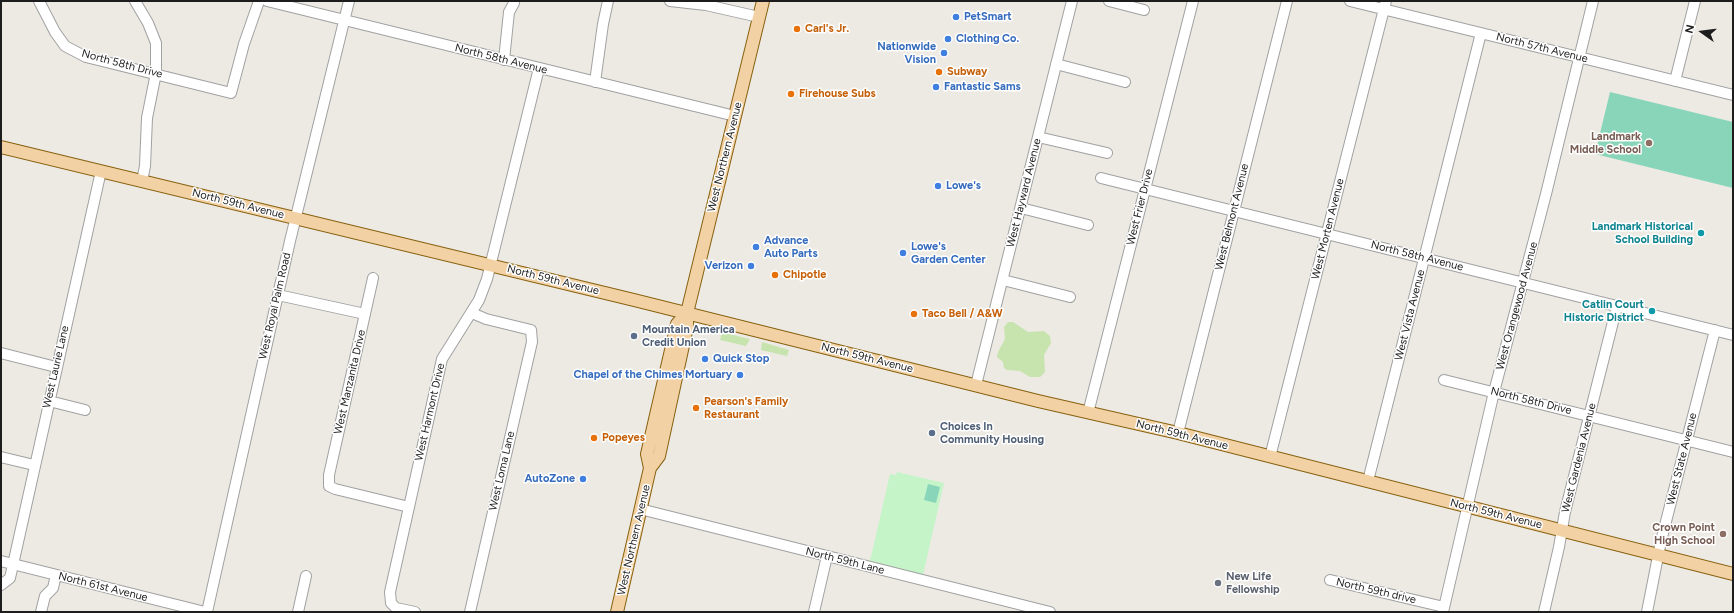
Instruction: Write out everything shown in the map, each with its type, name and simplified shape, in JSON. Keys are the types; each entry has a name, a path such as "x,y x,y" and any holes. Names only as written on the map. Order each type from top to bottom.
{"main road":[{"name":"West Northern Avenue","path":"617,612 650,468 658,456 687,327 687,313 763,1"},
{"name":"North 59th Avenue","path":"1,146 687,313 976,386 1178,433 1733,574"}],"street":[{"name":"North 58th Drive","path":"39,1 55,32 65,46 86,57 156,73 231,93 244,44 259,1"},
{"path":"135,1 148,23 156,43 156,73 147,118 146,166 142,181"},
{"name":"North 58th Avenue","path":"268,1 735,116"},
{"name":"West Royal Palm Road","path":"206,612 296,218 349,1"},
{"path":"594,82 608,1"},
{"path":"670,1 712,6 759,17"},
{"name":"West Hayward Avenue","path":"976,386 1072,1"},
{"path":"1109,1 1144,10"},
{"name":"West Frier Drive","path":"1088,413 1193,1"},
{"name":"West Belmont Avenue","path":"1178,433 1287,1"},
{"name":"North 57th Avenue","path":"1350,1 1385,5 1481,33 1733,96"},
{"name":"West Orangewood Avenue","path":"1444,610 1494,392 1594,1"},
{"path":"1675,81 1695,1"},
{"path":"504,60 509,12 514,3"},
{"name":"West Morten Avenue","path":"1270,457 1385,5"},
{"name":"West Vista Avenue","path":"1368,481 1481,33"},
{"path":"1056,64 1125,82"},
{"name":"West Harmont Drive","path":"415,612 396,608 390,603 390,592 442,359 472,313 484,289 538,68"},
{"path":"1038,137 1107,153"},
{"name":"West Laurie Lane","path":"1,584 10,578 34,465 101,171"},
{"name":"North 58th Avenue","path":"1100,178 1733,335"},
{"path":"1020,208 1088,225"},
{"name":"West Manzanita Drive","path":"373,278 329,475 329,486 335,490 409,506"},
{"path":"1003,280 1070,297"},
{"path":"278,295 365,314"},
{"name":"West Gardenia Avenue","path":"1544,612 1562,531 1564,512 1618,306"},
{"name":"West Loma Lane","path":"470,612 532,342 531,330 486,319 472,313"},
{"name":"West State Avenue","path":"1647,612 1686,441 1715,330"},
{"path":"1,353 56,367"},
{"name":"North 58th Drive","path":"1444,380 1733,452"},
{"path":"49,401 85,410"},
{"path":"1,457 34,465"},
{"name":"North 59th Lane","path":"640,509 1050,612"},
{"path":"814,612 827,556"},
{"name":"North 61st Avenue","path":"1,561 206,612"},
{"path":"41,612 45,596 53,588 56,575"},
{"path":"298,612 306,576"},
{"name":"North 59th drive","path":"1330,580 1444,610"}],"green space":[{"path":"1610,92 1733,122 1733,188 1595,154"},
{"path":"1008,322 1013,322 1028,332 1044,331 1050,336 1051,343 1044,355 1045,372 1040,377 1030,377 1020,371 1007,370 1004,368 1003,362 997,357 1005,339 1004,327"},
{"path":"722,332 750,339 746,346 720,340"},
{"path":"762,342 789,350 787,356 761,350"},
{"path":"897,472 944,483 923,575 870,561 890,474 896,475"},
{"path":"928,484 940,487 936,503 924,500"}],"place":[{"name":"PetSmart","path":"956,17"},
{"name":"Carl's Jr.","path":"797,29"},
{"name":"Clothing Co.","path":"948,39"},
{"name":"Nationwide Vision","path":"944,53"},
{"name":"Subway","path":"939,72"},
{"name":"Fantastic Sams","path":"936,87"},
{"name":"Firehouse Subs","path":"791,94"},
{"name":"Landmark Middle School","path":"1649,143"},
{"name":"Lowe's","path":"938,186"},
{"name":"Landmark Historical School Building","path":"1701,233"},
{"name":"Advance Auto Parts","path":"756,247"},
{"name":"Lowe's Garden Center","path":"903,253"},
{"name":"Verizon","path":"751,266"},
{"name":"Chipotle","path":"775,275"},
{"name":"Catlin Court Historic District","path":"1652,311"},
{"name":"Taco Bell / A&W","path":"914,314"},
{"name":"Mountain America Credit Union","path":"634,336"},
{"name":"Quick Stop","path":"705,359"},
{"name":"Chapel of the Chimes Mortuary","path":"740,375"},
{"name":"Pearson's Family Restaurant","path":"696,408"},
{"name":"Choices In Community Housing","path":"932,433"},
{"name":"Popeyes","path":"594,438"},
{"name":"AutoZone","path":"583,479"},
{"name":"Crown Point High School","path":"1723,534"},
{"name":"New Life Fellowship","path":"1218,583"}]}
